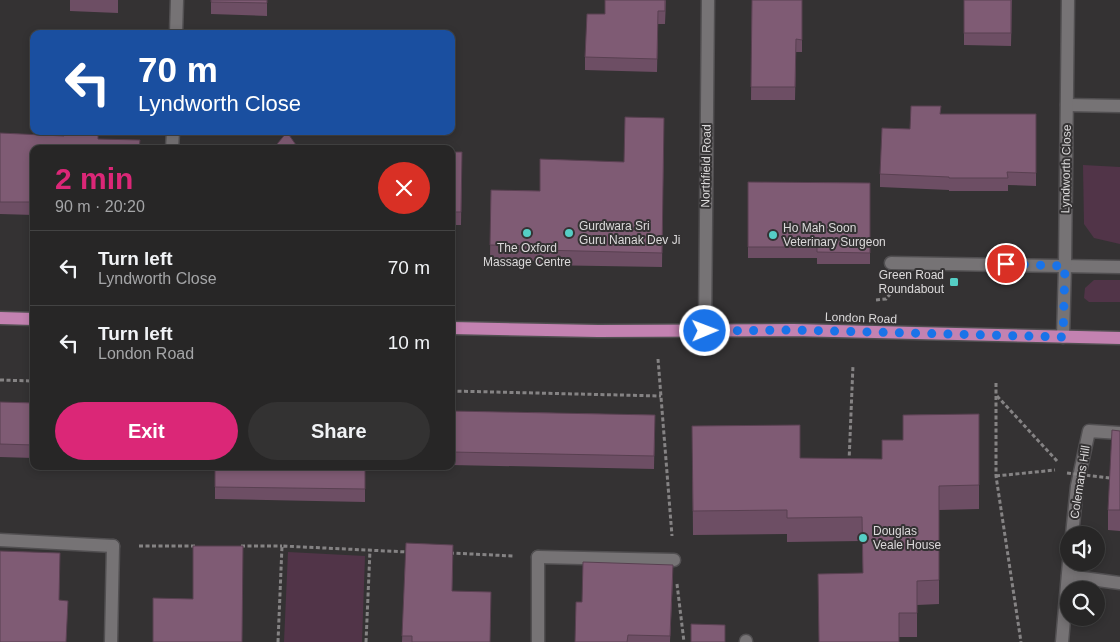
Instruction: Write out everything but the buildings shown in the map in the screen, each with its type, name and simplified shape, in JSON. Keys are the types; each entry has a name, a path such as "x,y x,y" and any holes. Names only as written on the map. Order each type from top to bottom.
{"main road":[{"path":"0,318 30,319"},
{"name":"London Road","path":"455,328 705,331 793,330 1120,338"}],"street":[{"path":"176,30 178,0"},
{"name":"Northfield Road","path":"705,331 708,0"},
{"name":"Lyndworth Close","path":"1063,337 1068,0"},
{"path":"1067,105 1120,106"},
{"path":"891,263 1120,267"},
{"name":"Colemans Hill","path":"1073,526 1077,486 1089,431 1120,433"},
{"path":"0,540 113,546 111,642"},
{"path":"538,642 538,557 674,560"},
{"path":"1062,642 1068,571"},
{"path":"1068,576 1120,583"}],"path":[{"path":"876,300 886,299 890,294"},
{"path":"658,359 674,560 684,642"},
{"path":"849,462 853,365"},
{"path":"0,380 30,381"},
{"path":"996,383 996,476 1021,642"},
{"path":"455,391 661,396"},
{"path":"996,396 1066,472 1110,478"},
{"path":"996,476 1063,469"},
{"path":"113,546 205,546"},
{"path":"234,546 282,546 417,552"},
{"path":"278,642 282,546"},
{"path":"366,642 370,550"},
{"path":"446,553 538,557"}],"shaded area":[{"path":"1083,165 1120,167 1120,244 1094,238 1084,224"},
{"path":"1094,280 1120,280 1120,302 1089,302 1084,298 1085,288"},
{"path":"288,552 365,556 362,642 284,642"}],"place":[{"name":"The Oxford Massage Centre","path":"527,233"},
{"name":"Gurdwara Sri Guru Nanak Dev Ji","path":"569,233"},
{"name":"Ho Mah Soon Veterinary Surgeon","path":"773,235"},
{"name":"Green Road Roundabout","path":"954,282"},
{"name":"Douglas Veale House","path":"863,538"}],"route":[{"path":"705,331 793,330 1063,337 1065,266 1006,264"}]}
